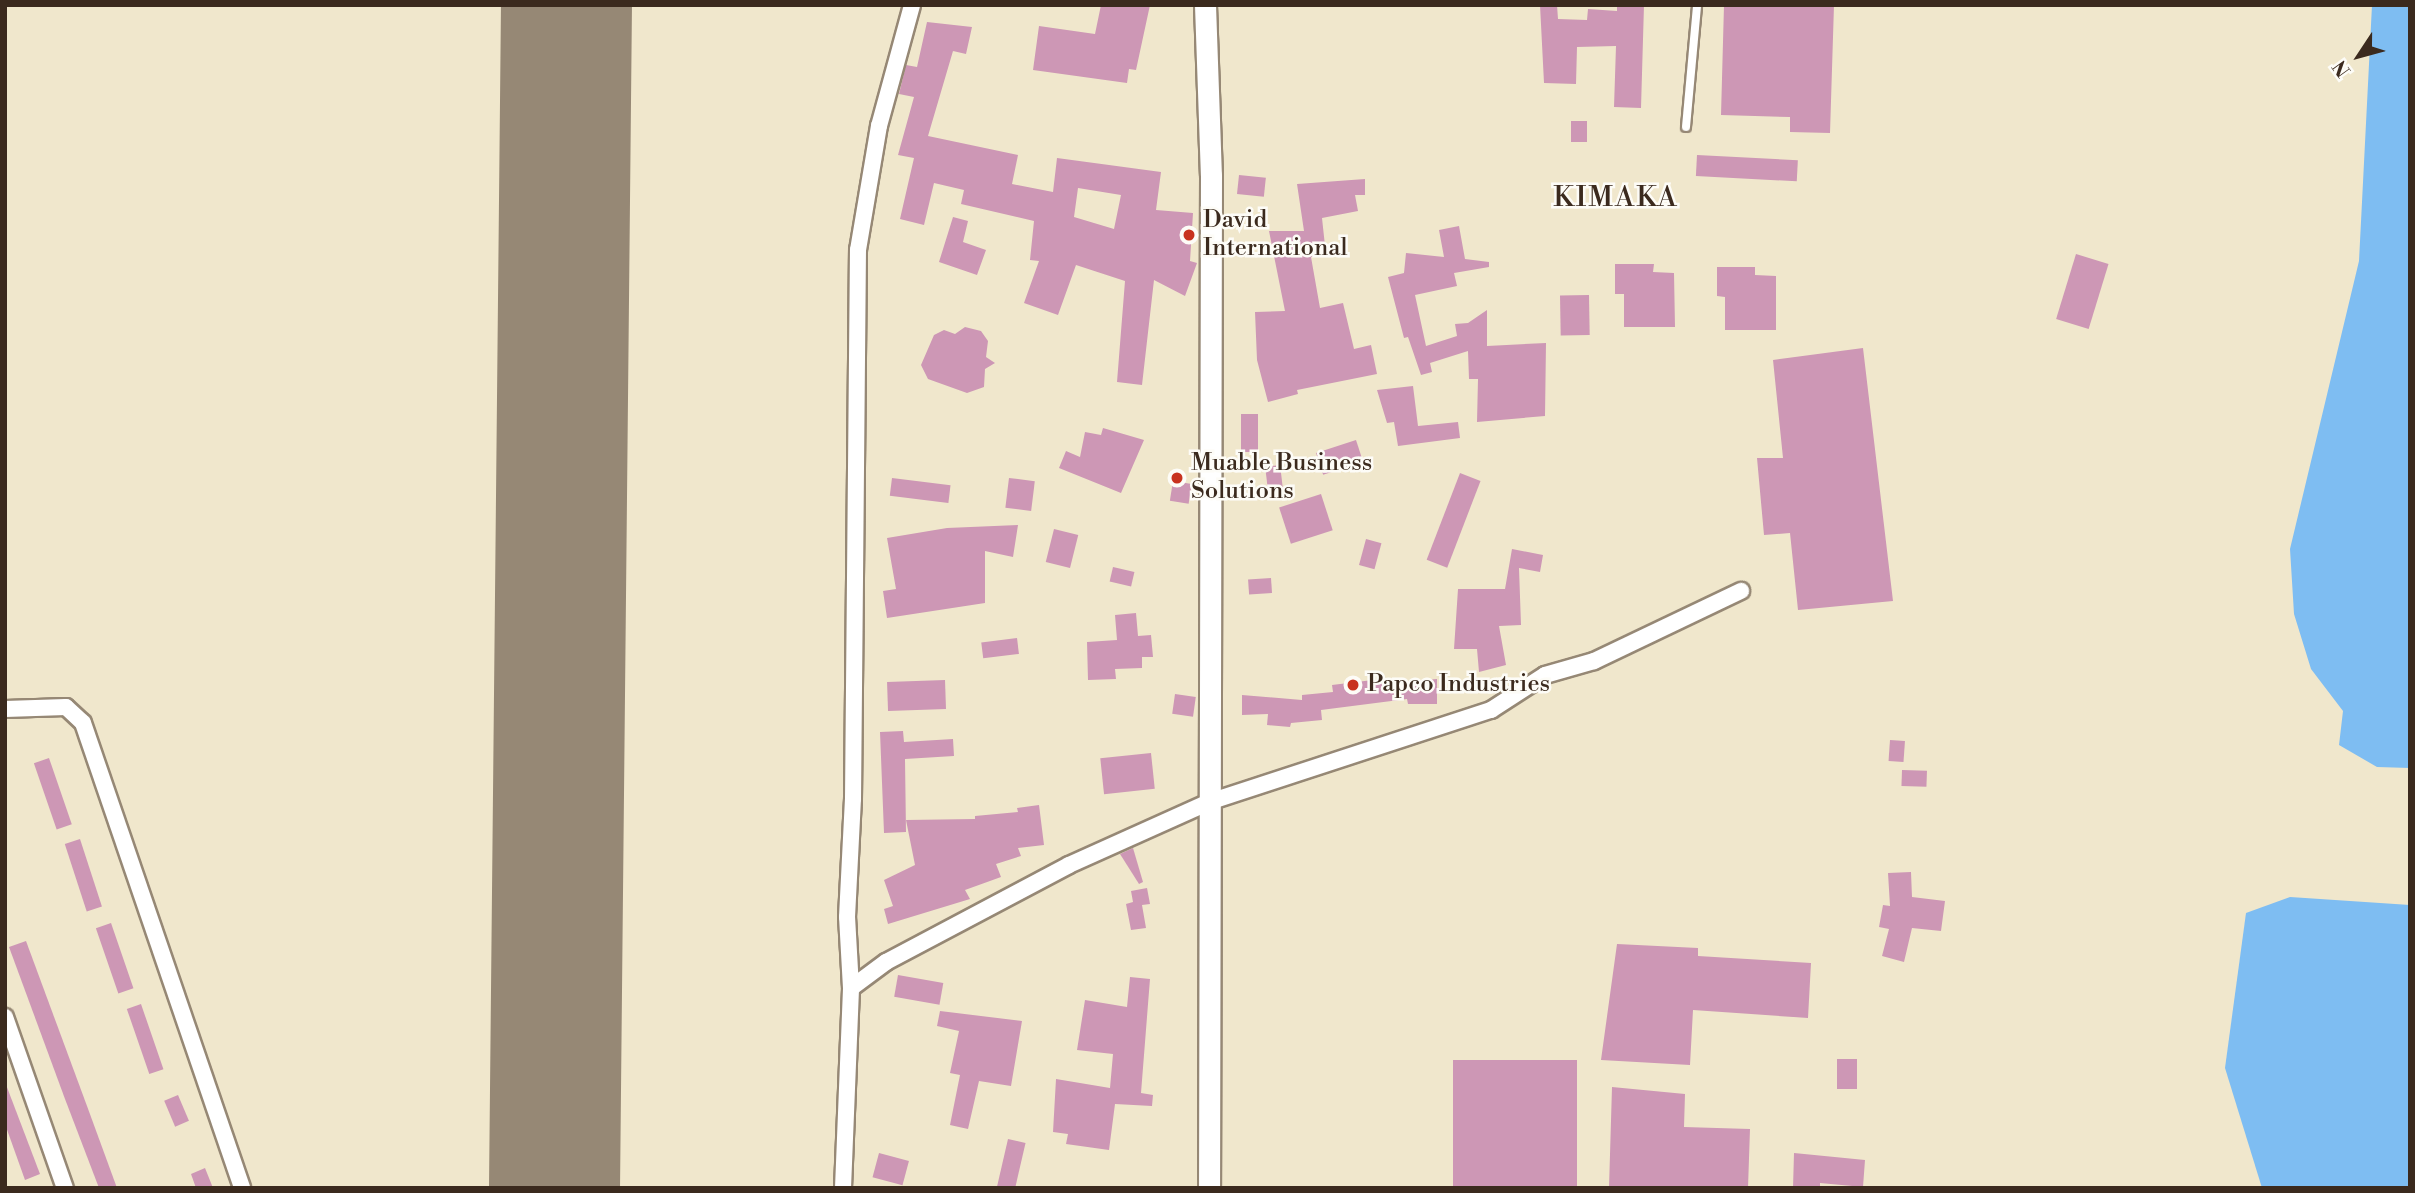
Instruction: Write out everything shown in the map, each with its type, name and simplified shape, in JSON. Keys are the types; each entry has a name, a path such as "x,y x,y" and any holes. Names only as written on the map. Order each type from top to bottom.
{"main road":[{"path":"1205,5 1211,175 1209,1188"}],"street":[{"path":"843,1188 851,988 847,917 853,799 859,250 879,126 912,5"},
{"path":"851,988 886,962 961,921 1209,802 1491,710 1545,675 1594,661 1741,591"},
{"path":"5,709 66,706 83,723 242,1188"},
{"path":"5,1017 65,1188"}],"lane":[{"path":"1686,127 1698,5"}],"water":[{"path":"2372,5 2410,5 2410,768 2377,767 2339,745 2343,711 2311,669 2294,614 2290,549 2359,261"},
{"path":"2290,897 2410,905 2410,1188 2262,1188 2225,1068 2246,913"}],"building":[{"path":"1101,5 1150,5 1136,70 1129,69 1127,83 1033,70 1039,26 1095,34"},
{"path":"1540,5 1557,5 1558,19 1587,20 1588,9 1617,11 1617,5 1644,5 1641,108 1614,107 1616,46 1577,47 1576,84 1544,83"},
{"path":"1724,5 1834,5 1830,133 1790,132 1790,117 1721,115"},
{"path":"927,22 972,27 966,54 953,51 928,136 1018,155 1012,184 1053,192 1057,158 1161,172 1156,210 1193,213 1190,261 1197,263 1185,296 1154,280 1142,385 1117,382 1125,281 1076,265 1058,315 1024,303 1039,261 1030,260 1034,221 961,204 964,190 934,183 924,225 900,219 914,158 898,155 914,97 899,94 906,65 917,67","holes":["1078,188 1121,195 1114,229 1074,217"]},
{"path":"1571,121 1587,121 1587,142 1571,142"},
{"path":"1697,155 1798,160 1797,181 1696,176"},
{"path":"1239,175 1266,178 1264,197 1237,194"},
{"path":"1365,179 1365,195 1355,195 1358,211 1322,218 1326,255 1311,257 1320,308 1343,303 1354,349 1371,345 1377,374 1297,390 1298,394 1268,402 1257,360 1255,312 1285,311 1269,231 1304,231 1297,184"},
{"path":"953,217 968,221 963,242 986,250 977,275 939,262"},
{"path":"1459,226 1465,259 1489,262 1489,267 1454,273 1457,286 1415,295 1426,346 1457,336 1455,324 1468,323 1487,310 1487,346 1546,343 1545,416 1477,422 1478,379 1469,379 1468,351 1430,363 1432,372 1421,375 1408,337 1404,338 1388,277 1404,273 1406,253 1444,257 1439,230"},
{"path":"2076,254 2109,264 2089,329 2056,319"},
{"path":"1615,264 1654,264 1653,272 1674,273 1675,327 1624,327 1624,294 1615,294"},
{"path":"1717,267 1755,267 1755,275 1776,276 1776,330 1725,330 1725,297 1717,296"},
{"path":"1589,295 1590,335 1561,336 1560,296"},
{"path":"965,327 981,331 988,341 986,357 995,363 985,369 984,387 967,393 928,379 921,365 934,335 944,330 955,334"},
{"path":"1863,348 1893,601 1798,610 1790,533 1764,535 1757,458 1783,458 1773,360"},
{"path":"1413,386 1418,426 1458,422 1460,438 1398,446 1394,422 1387,423 1377,390"},
{"path":"1241,414 1258,414 1258,452 1241,452"},
{"path":"1103,428 1144,440 1121,493 1059,468 1066,451 1080,457 1085,432 1101,435"},
{"path":"1356,440 1363,462 1323,475 1316,453"},
{"path":"1280,465 1283,489 1268,491 1265,467"},
{"path":"1460,473 1481,481 1447,568 1427,560"},
{"path":"892,478 951,485 948,503 890,496"},
{"path":"1009,478 1035,481 1031,511 1005,508"},
{"path":"1173,481 1192,484 1189,504 1170,501"},
{"path":"1321,494 1333,530 1291,544 1279,508"},
{"path":"1018,525 1013,557 985,551 985,603 887,618 883,591 896,589 887,538 947,528"},
{"path":"1054,529 1078,535 1070,568 1046,562"},
{"path":"1366,539 1381,543 1374,569 1359,565"},
{"path":"1512,549 1543,555 1540,572 1519,568 1521,625 1499,626 1506,665 1479,672 1477,649 1454,649 1458,589 1505,589"},
{"path":"1113,567 1134,572 1131,587 1110,582"},
{"path":"1271,578 1272,593 1249,595 1248,580"},
{"path":"1136,613 1138,636 1151,635 1153,657 1142,657 1142,668 1115,669 1116,679 1088,680 1087,642 1117,640 1115,615"},
{"path":"1017,638 1019,654 983,658 981,642"},
{"path":"1389,678 1389,683 1437,679 1437,704 1408,704 1407,699 1321,710 1322,720 1291,723 1290,727 1267,725 1268,714 1242,715 1242,695 1302,700 1302,695 1333,692 1332,685"},
{"path":"945,680 946,709 888,711 887,682"},
{"path":"1175,694 1196,697 1193,717 1172,714"},
{"path":"903,731 904,742 953,739 954,756 905,759 906,832 884,833 880,732"},
{"path":"1890,740 1905,741 1903,762 1889,761"},
{"path":"1151,753 1155,789 1104,794 1100,758"},
{"path":"49,758 72,824 57,829 34,763"},
{"path":"1902,770 1927,771 1926,787 1901,786"},
{"path":"1039,805 1044,845 1018,848 1021,856 996,864 1001,877 965,890 970,899 888,924 884,909 893,906 884,880 915,865 906,820 975,819 975,816 1018,812 1017,808"},
{"path":"80,839 102,907 87,911 65,844"},
{"path":"1133,848 1143,882 1139,884 1120,854"},
{"path":"1911,872 1912,897 1945,901 1941,931 1912,928 1904,962 1882,956 1889,929 1879,927 1883,905 1890,906 1888,873"},
{"path":"1147,888 1150,904 1142,905 1146,928 1131,930 1126,904 1133,902 1131,891"},
{"path":"111,923 133,988 118,993 96,928"},
{"path":"26,941 117,1188 99,1188 9,947"},
{"path":"1617,944 1698,948 1698,956 1811,963 1808,1018 1693,1010 1690,1065 1601,1060"},
{"path":"898,975 943,983 939,1005 894,997"},
{"path":"1130,977 1150,979 1141,1093 1153,1095 1152,1106 1115,1104 1109,1150 1066,1144 1068,1134 1053,1132 1056,1079 1110,1088 1113,1054 1077,1050 1085,1000 1127,1007"},
{"path":"141,1004 163,1069 149,1074 127,1009"},
{"path":"940,1011 1022,1021 1011,1086 979,1081 968,1129 950,1125 960,1075 950,1073 959,1031 937,1026"},
{"path":"1837,1059 1857,1059 1857,1089 1837,1089"},
{"path":"1453,1060 1577,1060 1577,1188 1453,1188"},
{"path":"5,1082 40,1174 25,1180 5,1124"},
{"path":"1612,1087 1685,1094 1684,1127 1750,1129 1748,1188 1609,1188"},
{"path":"178,1095 189,1121 175,1127 164,1101"},
{"path":"1008,1139 1026,1143 1015,1188 997,1188"},
{"path":"879,1153 909,1161 902,1185 873,1177"},
{"path":"1794,1153 1865,1160 1863,1187 1820,1183 1820,1188 1793,1188"},
{"path":"205,1168 213,1188 196,1188 191,1174"}],"runway":[{"path":"554,1188 566,5"}],"place":[{"name":"David International","path":"1189,235"},
{"name":"Muable Business Solutions","path":"1177,478"},
{"name":"Papco Industries","path":"1353,685"}],"district":[{"name":"KIMAKA","path":"1616,198"}]}
